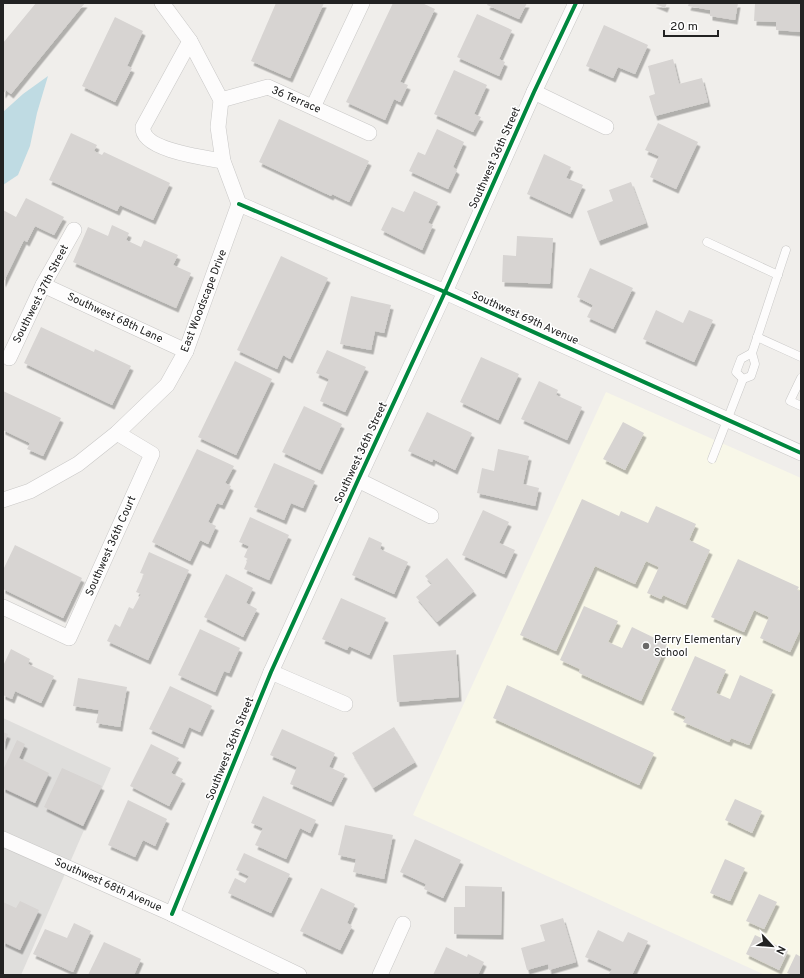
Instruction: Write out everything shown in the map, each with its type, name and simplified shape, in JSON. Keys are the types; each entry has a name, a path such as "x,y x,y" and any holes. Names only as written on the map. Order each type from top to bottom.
{"street":[{"path":"162,3 190,41 221,100 218,127 223,161 239,204"},
{"path":"313,107 362,3"},
{"name":"Southwest 36th Street","path":"172,914 272,672 358,480 445,292 534,92 576,3"},
{"path":"190,41 143,127 142,132 145,137 171,151 223,161"},
{"name":"36 Terrace","path":"221,100 268,87 368,133"},
{"path":"534,92 606,127"},
{"name":"Southwest 69th Avenue","path":"239,204 445,292 801,453"},
{"name":"East Woodscape Drive","path":"3,500 30,491 78,464 117,433 167,385 186,351 239,204"},
{"name":"Southwest 37th Street","path":"10,358 44,285 74,230"},
{"name":"Southwest 68th Lane","path":"44,285 186,351"},
{"name":"Southwest 36th Court","path":"3,607 69,638 152,454 117,433"},
{"path":"358,480 431,516"},
{"path":"272,672 345,704"},
{"name":"Southwest 68th Avenue","path":"3,839 172,914 299,975"},
{"path":"380,975 403,924"}],"lane":[{"path":"707,242 778,275"},
{"path":"743,378 751,376 755,364 752,353 786,250"},
{"path":"757,337 801,357"},
{"path":"743,378 736,372 741,359 752,353"},
{"path":"712,459 743,378"},
{"path":"801,378 790,401 801,406"}],"shaded area":[{"name":"Perry Elementary School","path":"606,392 801,478 801,975 765,975 413,815"},
{"path":"3,718 111,768 21,975 3,975"}],"water":[{"path":"48,76 37,113 30,146 18,175 3,185 3,112 23,94"}],"building":[{"path":"36,3 85,3 11,94 6,90 3,94 3,43"},
{"path":"276,3 324,3 290,78 251,61"},
{"path":"393,3 422,3 435,9 400,82 408,85 400,102 394,99 385,120 346,102"},
{"path":"488,3 527,3 519,19 487,5"},
{"path":"653,3 667,3 665,8"},
{"path":"689,3 738,3 735,20 710,16 710,10 688,6"},
{"path":"755,3 801,3 801,32 776,30 776,22 754,21"},
{"path":"477,14 512,30 499,59 505,62 499,76 457,57"},
{"path":"115,17 143,31 127,66 132,68 115,102 82,86"},
{"path":"604,25 648,45 635,74 618,67 613,78 586,66"},
{"path":"673,59 679,84 702,78 708,102 655,116 649,96 655,94 648,66"},
{"path":"454,70 487,85 474,114 481,117 473,132 434,114"},
{"path":"279,119 369,161 349,202 332,194 331,196 259,162"},
{"path":"658,123 698,142 676,189 650,177 659,156 645,150"},
{"path":"437,129 464,142 453,167 457,170 448,189 409,171 418,152 425,155"},
{"path":"71,133 97,145 94,151 102,155 104,152 170,183 153,220 120,205 117,211 49,180"},
{"path":"544,154 571,167 566,178 583,185 570,214 527,194"},
{"path":"631,182 646,223 598,241 587,211 613,201 609,190"},
{"path":"414,191 438,202 428,223 433,225 422,250 381,230 392,207 404,212"},
{"path":"26,198 64,217 54,235 35,226 27,242 24,240 3,283 3,210 16,217"},
{"path":"112,225 129,233 126,240 141,247 144,240 178,255 173,265 191,273 176,308 73,262 88,227 108,236"},
{"path":"517,236 553,238 550,284 502,282 503,255 516,256"},
{"path":"281,256 328,278 290,359 283,355 277,369 237,350"},
{"path":"590,268 633,288 613,329 587,317 593,305 577,297"},
{"path":"351,296 391,305 384,333 375,331 371,350 340,344"},
{"path":"656,310 683,323 689,310 713,320 694,362 643,339"},
{"path":"41,327 94,352 95,349 131,366 112,405 24,363"},
{"path":"327,350 366,367 345,412 320,401 329,379 316,373"},
{"path":"481,357 519,374 498,420 460,402"},
{"path":"235,361 272,379 236,455 198,437"},
{"path":"539,381 558,390 556,395 582,407 567,440 521,419"},
{"path":"3,391 61,418 43,456 27,449 30,443 3,430"},
{"path":"304,406 342,424 320,470 282,452"},
{"path":"427,412 472,433 455,470 433,459 432,462 408,451"},
{"path":"623,422 644,433 625,470 603,459"},
{"path":"197,449 234,466 225,483 231,486 222,505 217,503 208,522 216,526 208,544 200,540 190,561 152,542"},
{"path":"498,449 529,456 523,484 539,488 535,506 477,493 482,468 494,471"},
{"path":"274,463 315,481 303,508 291,503 284,520 254,507"},
{"path":"582,499 619,516 621,511 648,523 656,506 696,524 689,540 710,550 685,605 663,595 661,599 647,593 659,567 646,561 635,584 595,566 556,651 520,635"},
{"path":"483,510 509,522 499,543 515,550 504,574 462,555"},
{"path":"250,517 289,535 269,580 244,569 248,559 244,557 249,546 239,542"},
{"path":"369,537 382,543 380,549 408,562 394,594 352,575"},
{"path":"15,545 82,578 63,618 3,589 3,570"},
{"path":"149,552 189,570 148,660 107,641 115,624 120,627 129,607 133,609 141,594 136,592 144,574 140,573"},
{"path":"447,558 474,591 437,622 416,597 432,584 425,576"},
{"path":"738,559 799,587 797,590 801,592 801,628 790,652 760,638 769,617 754,610 744,632 711,617"},
{"path":"226,574 253,588 246,603 257,609 243,637 204,617"},
{"path":"341,598 386,618 369,655 349,646 347,650 322,639"},
{"path":"584,606 618,621 608,642 622,648 632,627 667,644 641,701 579,673 580,669 560,660"},
{"path":"200,629 240,648 229,673 224,671 215,692 178,675"},
{"path":"11,649 30,659 28,664 54,676 41,703 15,691 12,699 3,695 3,666"},
{"path":"456,650 459,697 397,702 393,655"},
{"path":"695,656 726,670 716,693 730,699 740,675 773,690 749,745 731,738 729,742 683,722 686,717 671,710"},
{"path":"78,678 127,687 120,727 96,723 99,710 73,706"},
{"path":"507,685 654,753 639,785 493,718"},
{"path":"170,686 212,706 200,732 189,727 182,744 149,729"},
{"path":"394,727 415,762 373,788 352,753"},
{"path":"282,729 335,753 329,767 345,774 331,802 290,784 297,767 270,755"},
{"path":"3,732 8,734 3,746"},
{"path":"17,740 25,744 19,758 49,773 35,803 3,788 3,770"},
{"path":"151,744 179,758 171,773 183,779 169,806 130,786"},
{"path":"62,768 102,786 83,826 44,807"},
{"path":"263,796 316,820 310,833 300,828 286,859 255,845 263,828 251,823"},
{"path":"735,799 762,811 752,833 725,820"},
{"path":"128,800 167,819 155,846 143,840 135,857 108,845"},
{"path":"345,825 393,835 384,879 353,872 356,859 338,855"},
{"path":"415,839 461,860 443,898 424,889 426,884 400,872"},
{"path":"244,853 290,874 271,913 228,893 235,878 245,883 249,876 236,870"},
{"path":"725,859 745,868 730,901 710,893"},
{"path":"465,886 502,887 501,935 454,934 454,907 465,907"},
{"path":"321,888 355,904 347,923 352,926 340,950 300,931"},
{"path":"759,894 777,902 764,929 746,921"},
{"path":"20,901 39,910 20,950 3,942 3,902 16,908"},
{"path":"563,918 576,962 549,970 548,964 527,970 521,948 545,941 540,925"},
{"path":"74,923 91,931 73,972 33,954 45,929 67,938"},
{"path":"598,930 623,942 628,932 648,941 632,975 609,974 612,969 585,957"},
{"path":"755,935 788,951 779,970 746,954"},
{"path":"104,942 141,959 134,975 88,975"},
{"path":"446,947 467,957 468,954 484,962 478,975 433,975"},
{"path":"796,954 801,957 801,975 792,975 787,973"}],"cycle path":[{"path":"172,914 271,672 445,292 534,92 576,3"},
{"path":"239,204 445,292 801,453"}],"place":[{"name":"Perry Elementary School","path":"646,646"}]}
